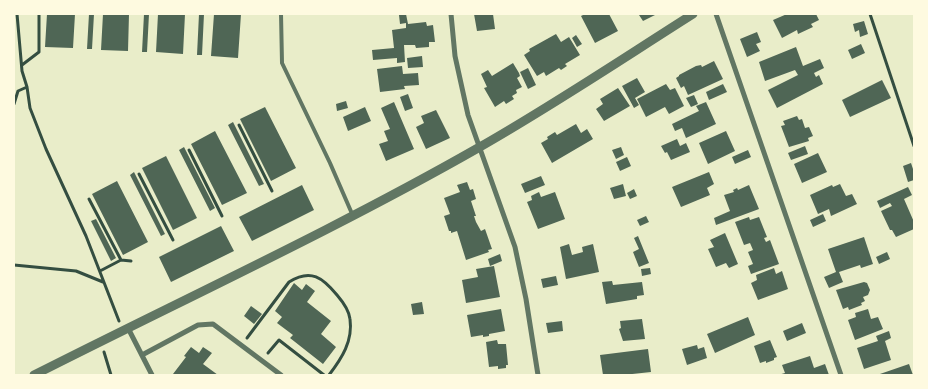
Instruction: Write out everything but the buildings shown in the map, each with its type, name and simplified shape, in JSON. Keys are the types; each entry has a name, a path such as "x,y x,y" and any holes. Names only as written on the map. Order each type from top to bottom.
{"street":[{"path":"451,14 455,56 468,115 515,247 526,299 538,375"},
{"path":"34,375 353,216 480,147 693,14"},
{"path":"716,14 841,375"},
{"path":"142,354 198,325 213,324 281,375"},
{"path":"125,329 142,354 152,375"}],"lane":[{"path":"281,14 282,63 330,162 353,216"}],"path":[{"path":"17,14 22,65 30,108 125,329"},
{"path":"22,65 39,52 39,14"},
{"path":"870,14 914,146"},
{"path":"14,104 18,90 27,87"},
{"path":"239,125 272,191"},
{"path":"189,150 222,216"},
{"path":"139,174 173,240"},
{"path":"89,199 121,260"},
{"path":"100,271 121,260 131,261"},
{"path":"14,265 76,271 104,282"},
{"path":"241,345 289,282 297,277 306,275 318,277 326,282 346,305 350,318 350,333 344,355 329,375"},
{"path":"262,361 280,340 324,375"},
{"path":"101,342 111,375"}]}
